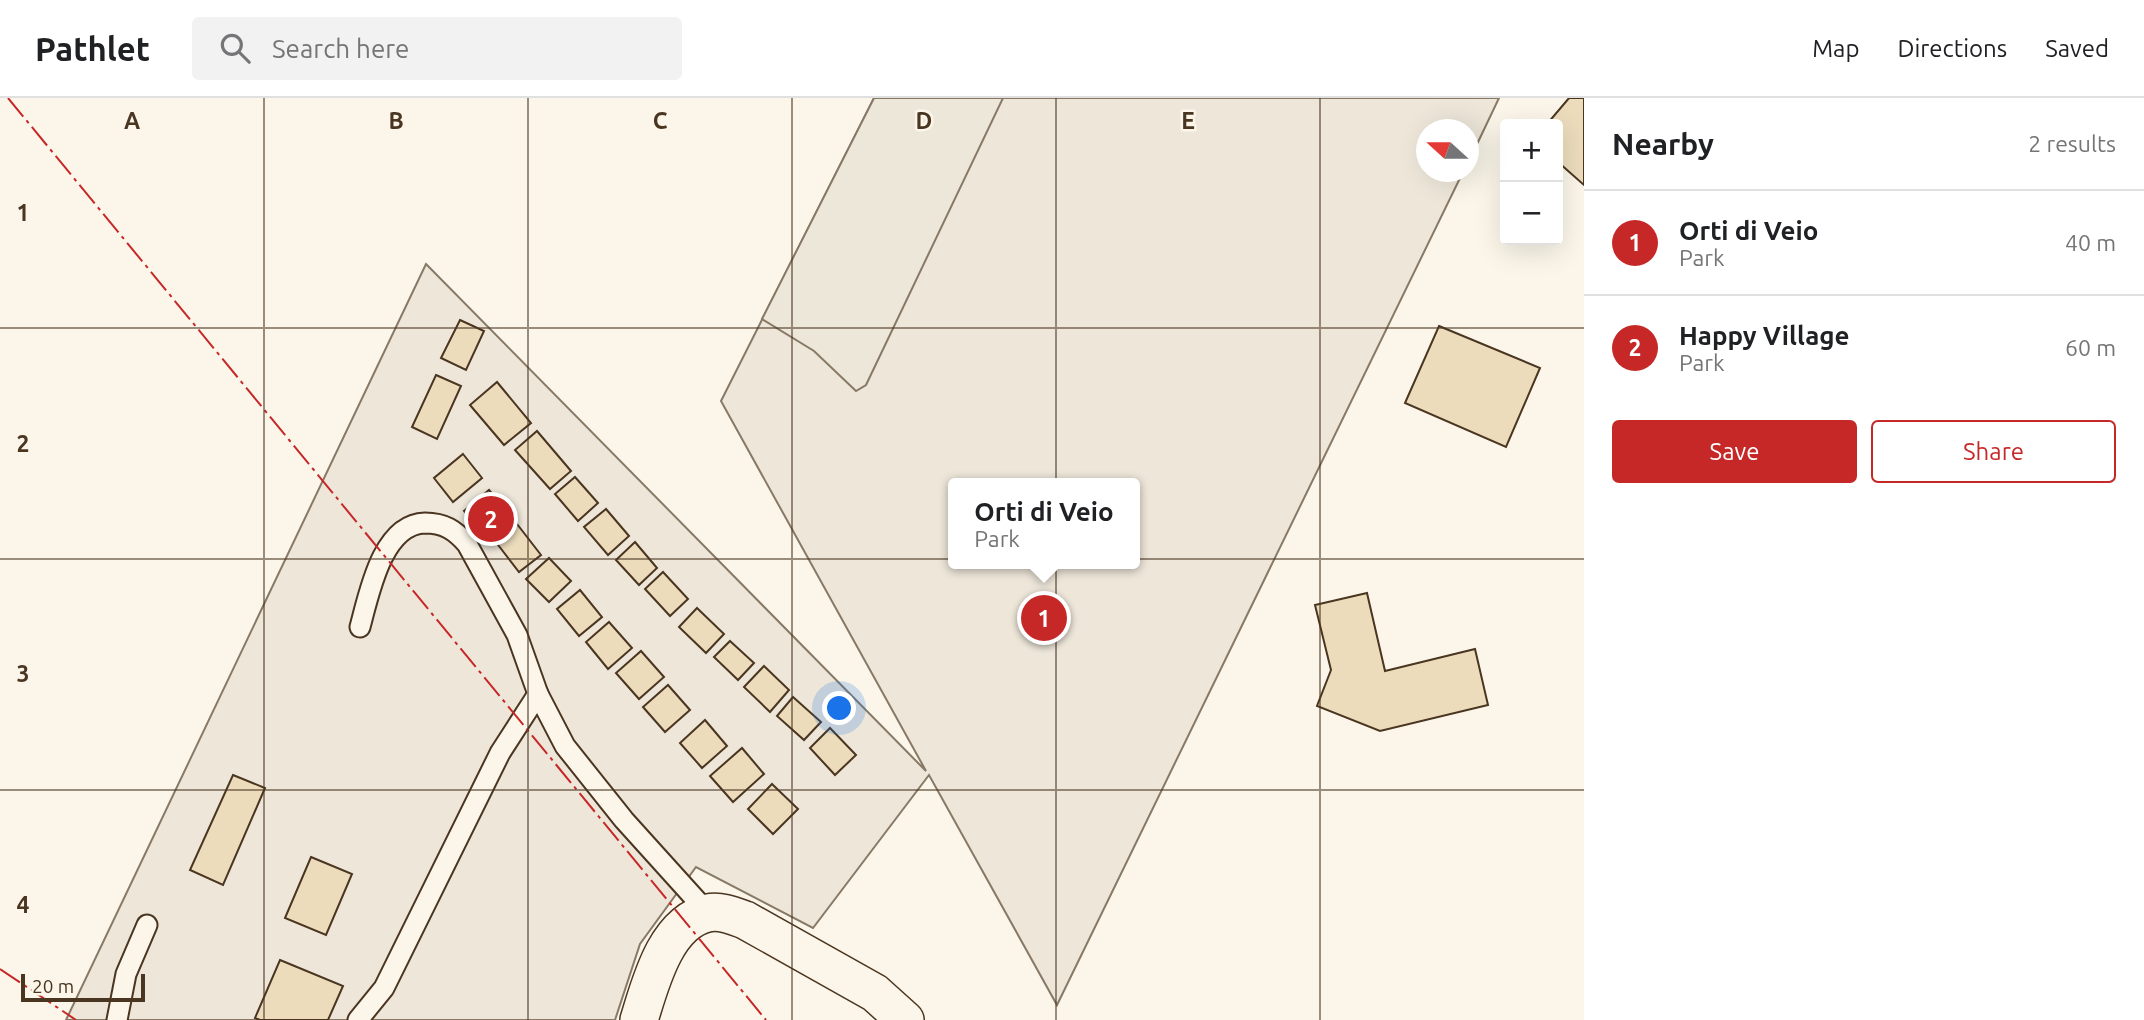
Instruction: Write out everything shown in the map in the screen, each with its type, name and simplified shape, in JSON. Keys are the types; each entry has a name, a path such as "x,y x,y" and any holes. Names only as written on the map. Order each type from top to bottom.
{"street":[{"path":"639,1020 659,960 668,943 694,919 708,913 726,914 757,927 875,993 905,1020"}],"lane":[{"path":"360,627 376,569 393,540 404,529 417,523 447,526 467,544 512,625 538,694 565,746 624,820 708,913"},
{"path":"358,1020 384,988 500,753 538,694"},
{"path":"117,1020 126,974 147,925"}],"shaded area":[{"path":"874,98 1499,98 1479,140 1479,119 1416,119 1416,182 1458,182 1057,1005 929,775 813,928 696,867 640,944 615,1020 66,1020 426,264 926,771 721,401"},
{"path":"874,98 1003,98 866,385 856,391 814,351 762,319"}],"building":[{"path":"1569,98 1584,98 1584,185 1563,166 1563,119 1551,119"},
{"path":"460,320 484,331 466,370 441,358"},
{"path":"1439,326 1540,368 1506,447 1405,403"},
{"path":"436,375 461,386 437,439 412,427"},
{"path":"497,382 531,423 504,445 470,405"},
{"path":"537,431 571,471 550,489 515,450"},
{"path":"463,454 482,478 453,502 434,478"},
{"path":"575,477 598,503 578,521 555,494"},
{"path":"489,490 508,513 483,534 464,511"},
{"path":"606,509 629,536 608,555 584,527"},
{"path":"517,524 541,555 519,572 495,541"},
{"path":"635,542 657,568 639,585 616,560"},
{"path":"549,558 571,581 549,602 526,579"},
{"path":"663,572 688,599 670,616 645,589"},
{"path":"580,590 602,617 579,636 557,609"},
{"path":"1367,593 1385,671 1475,649 1488,705 1380,731 1317,706 1331,670 1315,605"},
{"path":"697,608 724,634 706,653 679,627"},
{"path":"609,622 632,648 608,669 586,642"},
{"path":"730,641 754,663 738,680 714,657"},
{"path":"641,651 664,677 639,699 616,673"},
{"path":"764,666 789,690 770,712 744,687"},
{"path":"668,685 690,710 665,732 643,707"},
{"path":"793,697 821,722 804,740 777,716"},
{"path":"705,720 727,746 702,768 680,743"},
{"path":"830,728 856,755 835,775 810,748"},
{"path":"742,748 764,774 733,802 710,776"},
{"path":"233,775 265,788 223,885 190,870"},
{"path":"772,784 798,809 773,834 748,809"},
{"path":"311,857 352,874 326,935 285,918"},
{"path":"280,960 343,986 328,1020 255,1018"}],"power":[{"path":"8,98 766,1020"},
{"path":"0,969 76,1020"}],"place":[{"name":"Happy Village","path":"491,519"},
{"name":"Orti di Veio","path":"1044,618"}]}
